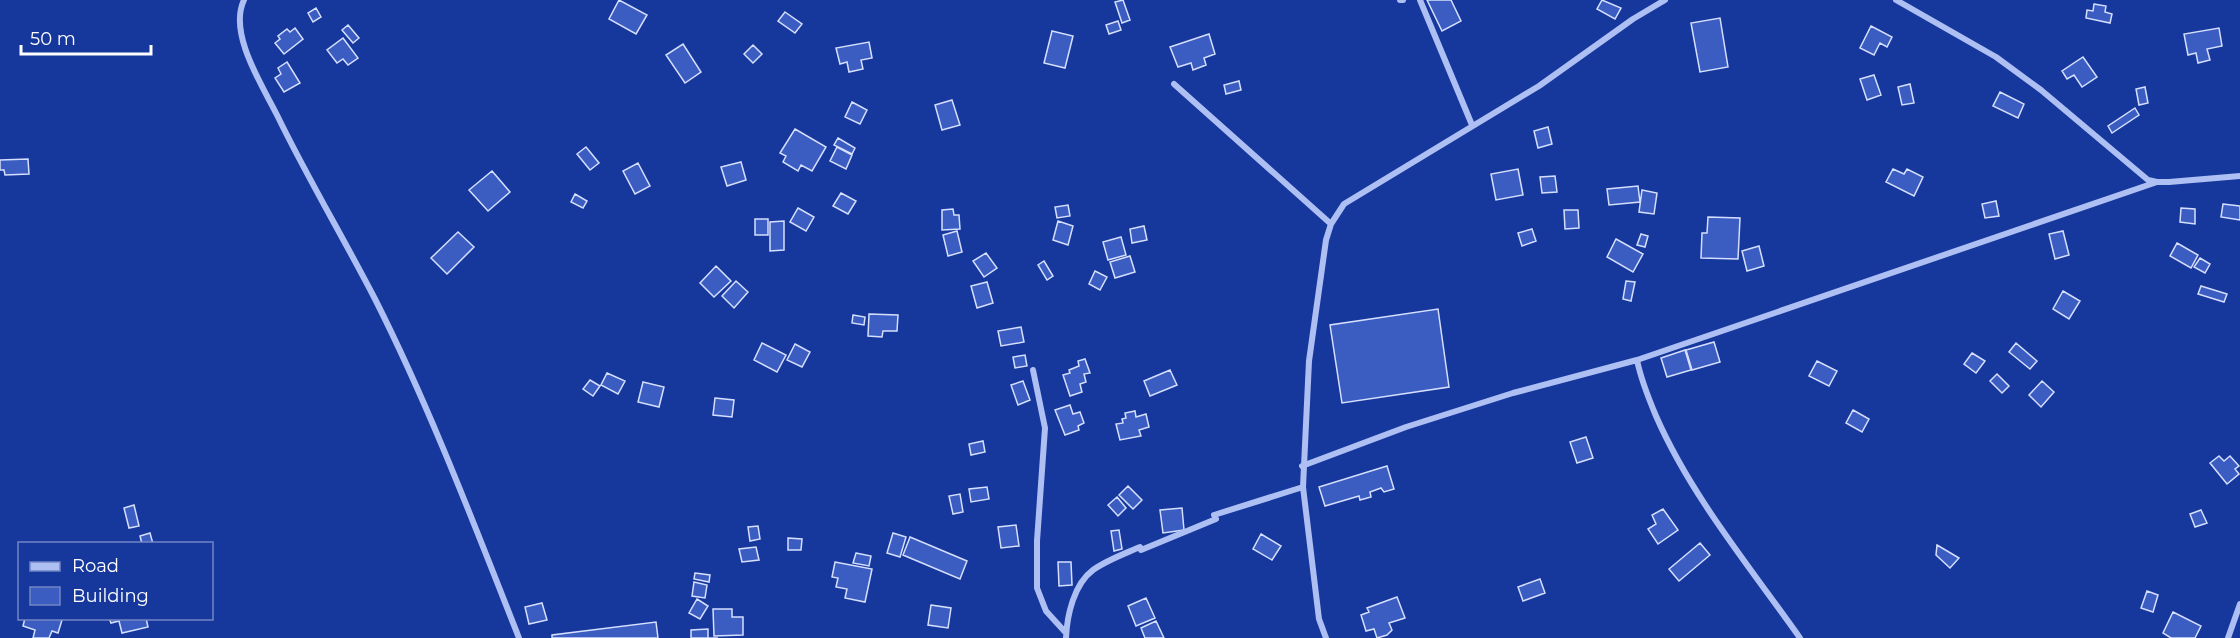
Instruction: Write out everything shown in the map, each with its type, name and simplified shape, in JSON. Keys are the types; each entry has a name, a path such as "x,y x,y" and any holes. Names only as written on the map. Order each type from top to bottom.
{"street":[{"path":"244,0 240,20 246,52 295,152 380,310 430,420 519,638"},
{"path":"1420,0 1472,125"},
{"path":"1326,638 1319,619 1302,487 1302,466 1313,333 1326,240 1337,212 1350,198 1539,86 1633,19 1665,0"},
{"path":"1896,0 1996,57 2041,90 2140,175 2157,182"},
{"path":"1174,84 1331,224"},
{"path":"1302,466 1406,427 1513,393 1637,360 2157,182 2240,176"},
{"path":"1637,360 1640,378 1667,440 1703,501 1800,638"},
{"path":"1033,370 1045,428 1037,541 1037,588 1046,611 1066,635"},
{"path":"1066,635 1074,598 1079,587 1093,570 1140,547 1141,550 1216,519 1214,515 1302,487"},
{"path":"2228,638 2240,604"}],"building":[{"path":"619,0 647,15 636,34 609,19"},
{"path":"1123,0 1130,20 1122,23 1115,2"},
{"path":"1427,0 1451,0 1461,21 1442,31"},
{"path":"1602,0 1621,8 1615,19 1597,9"},
{"path":"2094,4 2106,6 2105,12 2112,14 2110,23 2086,18 2087,10 2093,11"},
{"path":"316,8 321,17 313,22 308,13"},
{"path":"785,12 802,24 795,33 778,21"},
{"path":"1720,18 1728,67 1700,72 1691,23"},
{"path":"1118,21 1121,30 1109,34 1106,25"},
{"path":"348,25 359,38 353,43 342,30"},
{"path":"1871,26 1892,37 1887,47 1880,43 1874,55 1860,48"},
{"path":"295,28 303,39 284,54 275,43 280,39 278,36 287,29 290,32"},
{"path":"2219,28 2222,46 2207,49 2210,60 2198,63 2196,53 2188,55 2184,34"},
{"path":"1052,31 1073,36 1065,68 1044,63"},
{"path":"1209,34 1215,54 1204,58 1206,65 1193,70 1191,63 1178,67 1170,47"},
{"path":"343,38 358,58 348,65 343,59 337,63 327,50"},
{"path":"869,42 872,58 861,60 863,69 849,72 847,62 840,64 836,48"},
{"path":"683,44 701,72 685,83 666,55"},
{"path":"753,45 762,54 753,63 744,54"},
{"path":"2083,57 2097,77 2082,87 2074,75 2067,79 2062,71"},
{"path":"287,62 300,83 284,92 275,78 281,74 278,68"},
{"path":"1874,75 1881,95 1867,100 1860,79"},
{"path":"1239,81 1241,90 1226,94 1224,85"},
{"path":"1910,84 1914,103 1902,105 1898,87"},
{"path":"2145,87 2148,103 2139,105 2136,89"},
{"path":"2000,92 2024,104 2018,118 1993,106"},
{"path":"952,100 960,125 942,130 935,105"},
{"path":"852,102 867,110 860,124 845,117"},
{"path":"2135,108 2139,115 2112,133 2108,126"},
{"path":"1548,127 1552,144 1538,148 1534,131"},
{"path":"795,129 826,147 812,171 801,165 798,171 783,162 786,156 780,153"},
{"path":"838,138 855,148 852,154 834,145"},
{"path":"586,147 599,163 590,170 577,154"},
{"path":"837,147 852,155 846,169 830,161"},
{"path":"28,159 29,174 5,175 4,170 0,170 0,160"},
{"path":"741,162 746,180 727,186 721,167"},
{"path":"638,163 650,186 635,194 623,171"},
{"path":"1518,169 1523,195 1496,200 1491,174"},
{"path":"1893,169 1904,174 1907,169 1923,177 1914,196 1886,182"},
{"path":"492,171 510,192 488,211 469,190"},
{"path":"1555,176 1557,192 1542,193 1540,177"},
{"path":"1638,186 1640,202 1609,205 1607,189"},
{"path":"1642,190 1657,193 1654,214 1639,212"},
{"path":"841,193 856,201 848,214 833,206"},
{"path":"575,194 587,201 583,208 571,202"},
{"path":"1996,201 1999,216 1985,218 1982,204"},
{"path":"2223,204 2240,206 2240,220 2221,217"},
{"path":"1068,205 1070,216 1057,218 1055,207"},
{"path":"798,208 814,217 806,231 790,222"},
{"path":"2181,208 2195,209 2195,224 2180,222"},
{"path":"953,209 954,215 959,215 960,229 942,230 942,210"},
{"path":"1564,210 1578,210 1579,228 1565,229"},
{"path":"1708,217 1740,218 1738,259 1701,258 1702,233 1707,233"},
{"path":"755,219 768,219 768,235 755,235"},
{"path":"784,221 784,250 770,251 770,222"},
{"path":"1058,221 1073,226 1068,245 1053,240"},
{"path":"1144,226 1147,240 1132,243 1130,229"},
{"path":"1532,229 1536,241 1522,246 1518,233"},
{"path":"957,231 962,252 948,256 943,235"},
{"path":"2063,231 2069,255 2055,259 2049,234"},
{"path":"458,232 474,247 447,274 431,258"},
{"path":"1641,234 1648,236 1645,247 1637,245"},
{"path":"1121,237 1126,255 1108,260 1103,242"},
{"path":"1616,239 1643,254 1633,272 1607,257"},
{"path":"2177,243 2198,255 2191,268 2170,256"},
{"path":"1759,246 1764,266 1747,271 1742,251"},
{"path":"986,253 997,268 984,277 973,261"},
{"path":"1130,256 1135,272 1115,278 1110,262"},
{"path":"2200,258 2210,264 2205,273 2194,267"},
{"path":"1044,261 1053,276 1047,280 1038,265"},
{"path":"716,266 731,281 714,297 700,283"},
{"path":"1095,271 1107,277 1100,290 1089,284"},
{"path":"736,281 748,292 734,308 722,296"},
{"path":"1626,281 1635,282 1631,301 1623,299"},
{"path":"987,282 993,303 977,308 971,286"},
{"path":"2201,286 2227,294 2224,302 2198,294"},
{"path":"2063,291 2080,301 2069,319 2053,309"},
{"path":"1438,309 1449,387 1342,403 1330,325"},
{"path":"869,314 898,315 897,331 883,331 882,337 868,336"},
{"path":"853,315 865,317 864,325 852,323"},
{"path":"1021,327 1024,342 1001,346 998,331"},
{"path":"1714,342 1720,362 1692,370 1686,350"},
{"path":"762,343 786,355 777,372 754,360"},
{"path":"2016,343 2037,361 2030,369 2009,352"},
{"path":"795,344 810,352 802,367 787,360"},
{"path":"1685,350 1691,370 1667,377 1661,358"},
{"path":"1972,353 1985,361 1976,373 1964,364"},
{"path":"1025,355 1027,366 1015,368 1013,357"},
{"path":"1085,359 1090,373 1084,374 1086,382 1080,384 1082,392 1070,396 1063,375 1079,366 1078,361"},
{"path":"1817,361 1837,371 1829,386 1809,376"},
{"path":"1170,370 1177,385 1150,396 1144,381"},
{"path":"607,373 625,381 618,394 601,385"},
{"path":"1997,374 2009,386 2002,393 1990,381"},
{"path":"590,380 600,386 593,396 583,389"},
{"path":"1023,381 1030,400 1018,405 1011,385"},
{"path":"2042,381 2054,392 2041,407 2029,395"},
{"path":"643,382 664,387 659,407 638,402"},
{"path":"715,398 734,400 732,417 713,415"},
{"path":"1070,405 1073,414 1080,412 1084,423 1078,426 1079,430 1065,435 1055,410"},
{"path":"1853,410 1869,419 1862,432 1846,423"},
{"path":"1135,411 1136,417 1146,414 1149,427 1139,430 1141,436 1120,440 1116,424 1123,423 1122,419 1126,418 1125,413"},
{"path":"1586,437 1593,458 1577,463 1570,442"},
{"path":"983,441 985,452 971,455 969,444"},
{"path":"2219,456 2224,461 2230,456 2239,466 2235,469 2239,474 2227,484 2210,463"},
{"path":"1387,466 1394,489 1384,492 1381,488 1370,492 1371,497 1360,500 1359,496 1325,506 1319,487"},
{"path":"1128,486 1142,500 1133,509 1119,495"},
{"path":"987,487 989,499 971,502 969,489"},
{"path":"960,494 963,512 953,514 949,496"},
{"path":"1117,497 1126,508 1118,516 1108,505"},
{"path":"134,505 139,526 129,528 124,508"},
{"path":"1182,508 1184,530 1163,533 1160,510"},
{"path":"1663,509 1678,530 1658,544 1648,529 1656,524 1652,515"},
{"path":"2201,510 2207,523 2195,527 2190,514"},
{"path":"1016,525 1019,546 1001,548 998,527"},
{"path":"758,526 760,539 750,541 748,527"},
{"path":"1119,530 1122,549 1114,551 1111,531"},
{"path":"150,533 152,542 142,542 140,536"},
{"path":"893,533 906,537 900,557 887,553"},
{"path":"1261,534 1281,546 1272,560 1253,549"},
{"path":"910,537 967,561 960,579 903,555"},
{"path":"788,538 802,539 801,550 788,550"},
{"path":"1700,543 1710,555 1679,581 1669,569"},
{"path":"1937,545 1959,558 1950,568 1936,555"},
{"path":"756,547 759,560 742,562 739,549"},
{"path":"856,553 871,556 869,566 853,563"},
{"path":"835,562 872,569 865,602 845,598 847,589 836,587 838,578 832,577"},
{"path":"1058,562 1071,562 1072,585 1059,586"},
{"path":"695,573 710,575 709,582 694,579"},
{"path":"1540,579 1545,593 1523,601 1518,587"},
{"path":"694,582 707,585 705,598 692,596"},
{"path":"2147,591 2158,595 2153,612 2141,608"},
{"path":"1397,597 1405,618 1389,623 1392,630 1387,635 1377,638 1374,629 1366,631 1361,615 1369,612 1367,608"},
{"path":"1146,598 1155,618 1136,626 1128,606"},
{"path":"697,599 708,606 700,619 689,613"},
{"path":"542,603 547,620 529,624 525,607"},
{"path":"931,605 951,608 948,628 928,625"},
{"path":"713,609 732,609 732,617 743,617 743,635 714,636"},
{"path":"2173,612 2201,626 2195,638 2171,638 2163,633"},
{"path":"24,620 62,620 58,633 52,631 49,638 33,638 35,630 23,626"},
{"path":"110,620 146,620 148,627 122,633 119,621 111,623"},
{"path":"1156,621 1164,638 1145,638 1141,628"},
{"path":"656,622 658,638 552,638 552,635"},
{"path":"708,629 708,638 691,638 691,630"}]}
